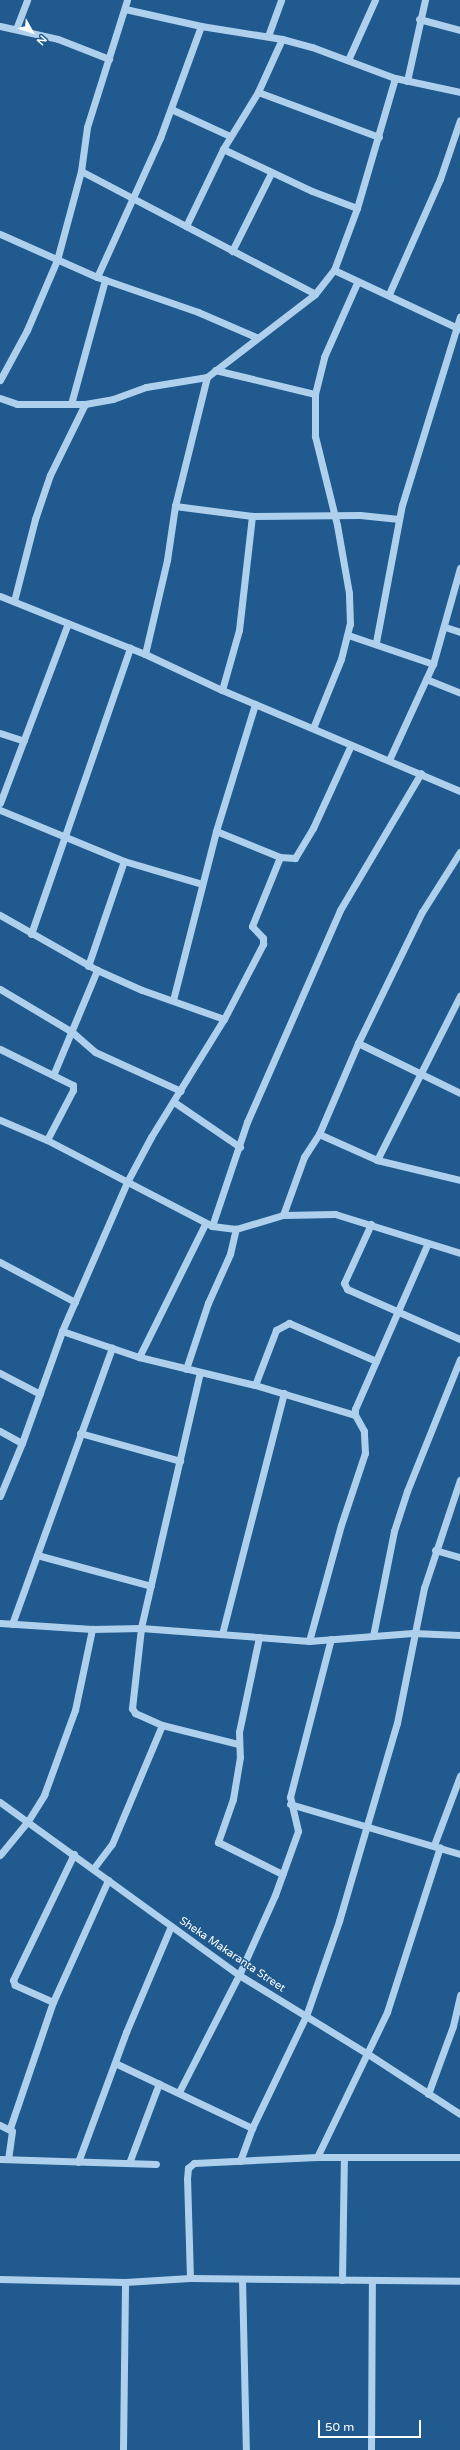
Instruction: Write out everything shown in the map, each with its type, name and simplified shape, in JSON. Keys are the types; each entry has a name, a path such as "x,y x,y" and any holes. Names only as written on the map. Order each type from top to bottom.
{"street":[{"path":"16,29 26,0"},
{"path":"0,380 27,330 57,260 81,171 87,127 127,0"},
{"path":"268,36 281,0"},
{"path":"348,60 375,0"},
{"path":"407,80 420,19 426,0"},
{"path":"125,9 201,26 282,39 348,60 396,78 460,92"},
{"path":"420,19 460,30"},
{"path":"0,26 58,39 109,59"},
{"path":"97,277 134,199 171,109 201,26"},
{"path":"186,226 223,149 258,92 282,39"},
{"path":"0,398 17,404 85,404 113,399 146,387 207,377 256,337 315,294 334,270 357,208 396,78"},
{"path":"258,92 378,137"},
{"path":"171,109 230,136"},
{"path":"389,294 440,179 460,120"},
{"path":"223,149 272,173 357,208"},
{"path":"81,171 315,294"},
{"path":"232,251 272,173"},
{"path":"0,234 97,277 198,312 256,337"},
{"path":"334,270 357,282 389,294 459,328"},
{"path":"71,404 105,280"},
{"path":"313,728 342,659 348,635 349,593 335,516 315,436 315,394 324,357 357,282"},
{"path":"376,642 399,519 459,328 460,317"},
{"path":"215,370 315,394"},
{"path":"145,654 167,560 175,506 207,377"},
{"path":"14,601 35,519 50,475 85,404"},
{"path":"175,506 252,516 335,516 399,519"},
{"path":"222,690 239,630 252,516"},
{"path":"389,760 433,664 445,628 460,568"},
{"path":"0,596 145,654 222,690 421,773 460,791"},
{"path":"0,803 68,623"},
{"path":"445,628 460,632"},
{"path":"348,635 376,642 433,664"},
{"path":"31,934 66,838 130,648"},
{"path":"426,679 460,693"},
{"path":"173,1000 216,831 255,704"},
{"path":"0,734 24,741"},
{"path":"216,831 290,860 298,854 351,745"},
{"path":"138,1357 209,1225 240,1147 250,1115 340,910 421,773"},
{"path":"0,810 66,838 124,860 202,884"},
{"path":"283,1214 304,1157 319,1134 358,1043 422,912 460,852"},
{"path":"0,1496 22,1443 62,1331 127,1182 224,1019 263,944 263,938 252,926 280,857"},
{"path":"88,966 124,860"},
{"path":"0,915 96,970 224,1019"},
{"path":"54,1073 96,970"},
{"path":"0,989 72,1032 95,1052 181,1090"},
{"path":"377,1160 419,1074 460,996"},
{"path":"358,1043 460,1093"},
{"path":"0,1049 54,1073 69,1081 73,1085 73,1090 47,1140"},
{"path":"174,1102 240,1147"},
{"path":"0,1120 47,1140 209,1225 236,1229 283,1214 335,1214 460,1253"},
{"path":"319,1134 377,1160 460,1180"},
{"path":"371,1224 344,1283 351,1292 460,1339"},
{"path":"186,1369 208,1303 230,1254 236,1229"},
{"path":"310,1641 341,1525 366,1453 364,1431 355,1415 355,1409 428,1243"},
{"path":"0,1262 74,1302"},
{"path":"255,1385 276,1330 289,1323 376,1361"},
{"path":"62,1331 138,1357 255,1385 355,1415"},
{"path":"12,1624 112,1348"},
{"path":"373,1636 394,1532 407,1491 460,1360"},
{"path":"200,1372 141,1628 132,1708 135,1713 162,1725 238,1744"},
{"path":"0,1373 40,1394"},
{"path":"222,1634 284,1393"},
{"path":"0,1431 22,1443"},
{"path":"80,1433 180,1461"},
{"path":"240,2161 252,2128 306,2016 368,1827 400,1711 413,1633 435,1550 460,1481"},
{"path":"435,1550 460,1558"},
{"path":"37,1555 151,1586"},
{"path":"0,1623 92,1630 141,1628 310,1641 413,1633 460,1635"},
{"path":"0,1855 28,1821 44,1795 75,1710 92,1630"},
{"path":"259,1637 238,1744 240,1757 234,1793 219,1844 282,1874"},
{"path":"179,2092 239,1975 282,1874 298,1831 298,1824 290,1804 331,1639"},
{"path":"94,1869 112,1844 162,1725"},
{"path":"317,2157 347,2092 368,2054 395,1991 437,1846 460,1776"},
{"name":"Sheka Makaranta Street","path":"0,1802 74,1854 239,1975 368,2054 460,2114"},
{"path":"290,1804 460,1854"},
{"path":"53,2002 15,1985 12,1980 74,1854"},
{"path":"8,2159 12,2135 10,2128 53,2002 108,1880"},
{"path":"78,2162 115,2062 171,1926"},
{"path":"428,2094 453,2026 460,1995"},
{"path":"115,2062 252,2128"},
{"path":"129,2163 159,2083"},
{"path":"0,2125 10,2128"},
{"path":"190,2278 188,2168 194,2163 317,2157 460,2157"},
{"path":"342,2280 344,2158"},
{"path":"0,2159 156,2164"},
{"path":"0,2278 125,2282 190,2278 460,2281"},
{"path":"242,2279 246,2450"},
{"path":"371,2450 372,2280"},
{"path":"122,2450 125,2282"}]}
